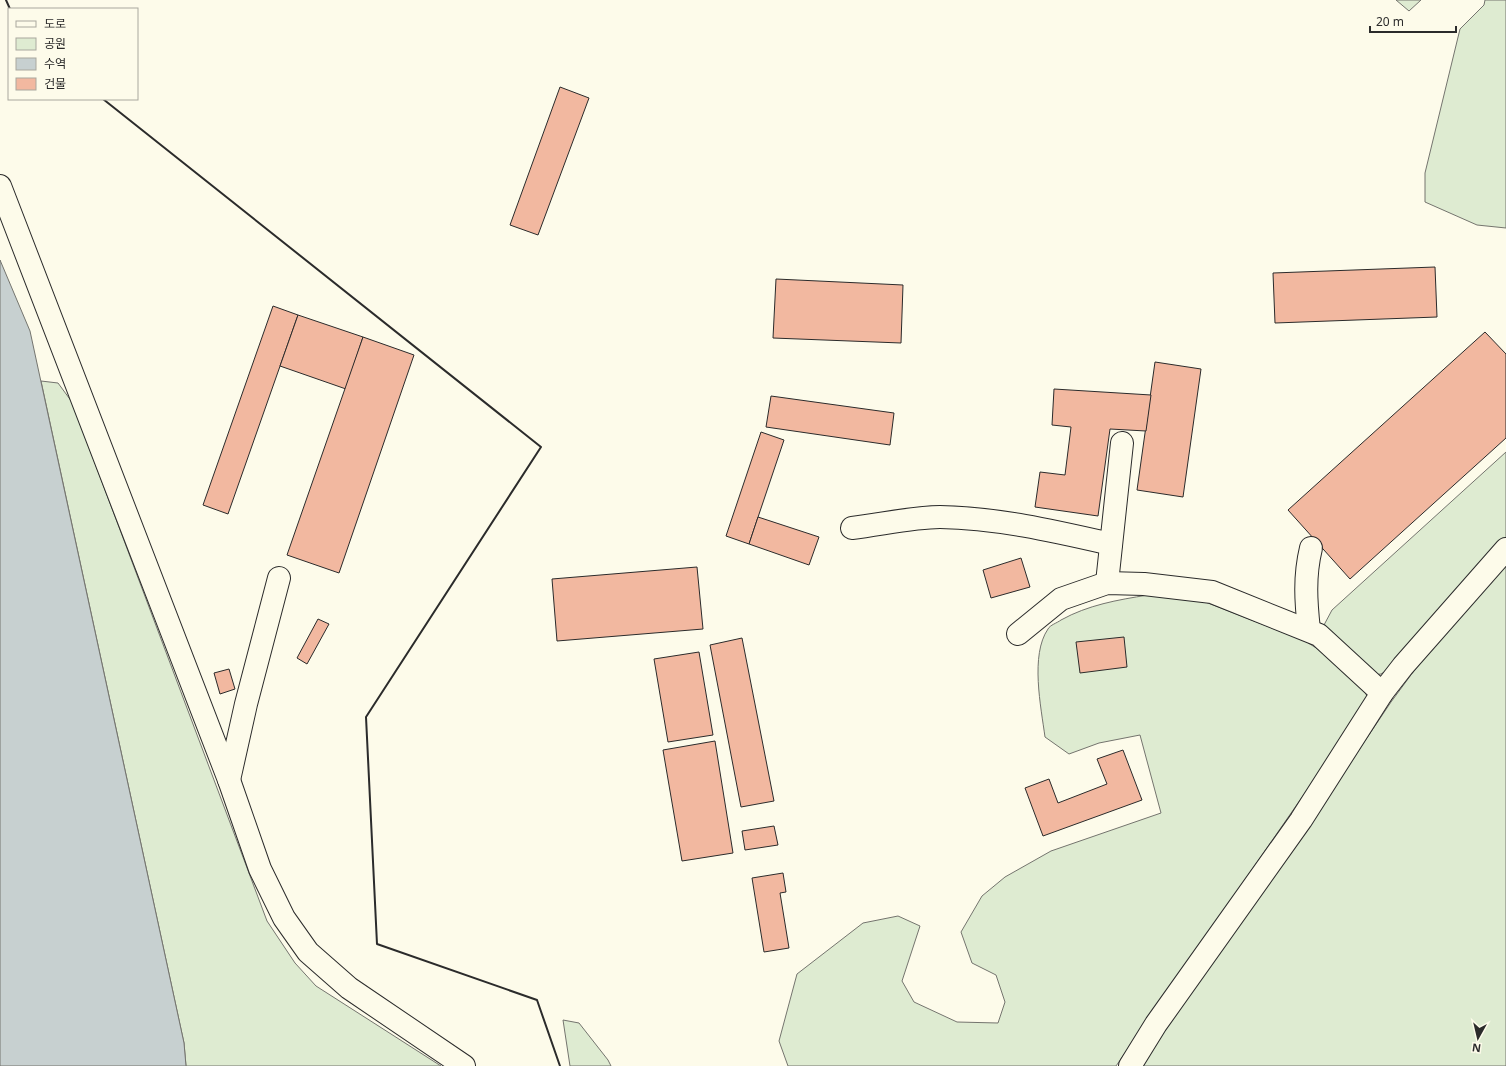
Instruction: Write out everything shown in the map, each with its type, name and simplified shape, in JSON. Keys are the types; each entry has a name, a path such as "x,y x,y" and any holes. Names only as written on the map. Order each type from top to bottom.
{"lane":[{"path":"0,186 229,780 260,869 284,918 308,952 349,988 464,1066"},
{"path":"1107,583 1122,442"},
{"path":"852,528 938,517 982,519 1042,528 1111,544"},
{"path":"1309,630 1305,596 1307,566 1311,548"},
{"path":"1130,1066 1156,1024 1301,820 1382,693 1403,666 1506,549"},
{"path":"229,780 246,704 279,578"},
{"path":"1018,634 1061,599 1107,583 1144,584 1212,592 1319,635 1382,693"}],"green space":[{"path":"1396,0 1421,0 1409,11"},
{"path":"1485,0 1506,0 1506,228 1477,225 1425,202 1425,173 1460,29 1484,5"},
{"path":"41,381 58,383 72,402 267,921 295,963 316,986 441,1066 186,1066 184,1043"},
{"path":"1506,452 1506,539 1392,667 1381,674 1373,675 1324,625 1332,610"},
{"path":"1506,564 1506,1066 1142,1066 1157,1039 1179,1010 1307,827 1391,702 1422,660"},
{"path":"1148,595 1203,601 1305,641 1334,659 1363,685 1367,697 1361,712 1116,1066 788,1066 779,1041 797,974 863,923 898,916 920,926 902,981 914,1002 957,1022 998,1023 1005,1002 996,975 972,963 961,932 982,896 1005,877 1051,851 1161,813 1140,735 1099,743 1069,754 1045,737 1038,682 1039,653 1043,640 1050,626 1082,610 1114,601"},
{"path":"563,1020 579,1023 611,1066 570,1066"}],"water":[{"path":"0,260 30,331 184,1043 186,1066 0,1066"}],"building":[{"path":"560,87 589,98 538,235 510,225"},
{"path":"1435,267 1437,317 1275,323 1273,273"},
{"path":"776,279 903,285 901,343 773,338"},
{"path":"273,306 298,315 228,514 203,505"},
{"path":"298,315 363,337 346,389 280,366"},
{"path":"1485,332 1506,354 1506,438 1350,579 1288,510"},
{"path":"363,337 414,355 339,573 287,555"},
{"path":"1155,362 1201,369 1183,497 1137,490"},
{"path":"1054,389 1151,395 1146,431 1110,429 1098,516 1035,507 1040,472 1065,475 1071,427 1052,425"},
{"path":"771,396 894,413 890,445 766,427"},
{"path":"761,432 784,440 749,544 726,536"},
{"path":"758,517 819,537 809,565 749,544"},
{"path":"1021,558 1030,587 991,598 983,570"},
{"path":"697,567 703,629 557,641 552,579"},
{"path":"318,619 329,624 307,664 297,658"},
{"path":"1124,637 1127,667 1080,673 1076,642"},
{"path":"742,638 774,801 741,807 710,645"},
{"path":"699,652 713,735 668,742 654,659"},
{"path":"229,669 235,689 220,694 214,673"},
{"path":"715,741 733,853 682,861 663,750"},
{"path":"1123,750 1142,800 1043,836 1025,788 1049,779 1058,803 1107,784 1097,759"},
{"path":"774,826 778,845 745,850 742,831"},
{"path":"783,873 786,892 780,893 789,948 764,952 752,878"}],"wall":[{"path":"6,0 10,8"},
{"path":"104,100 541,447 366,717 377,944 537,1000 560,1066"}]}
